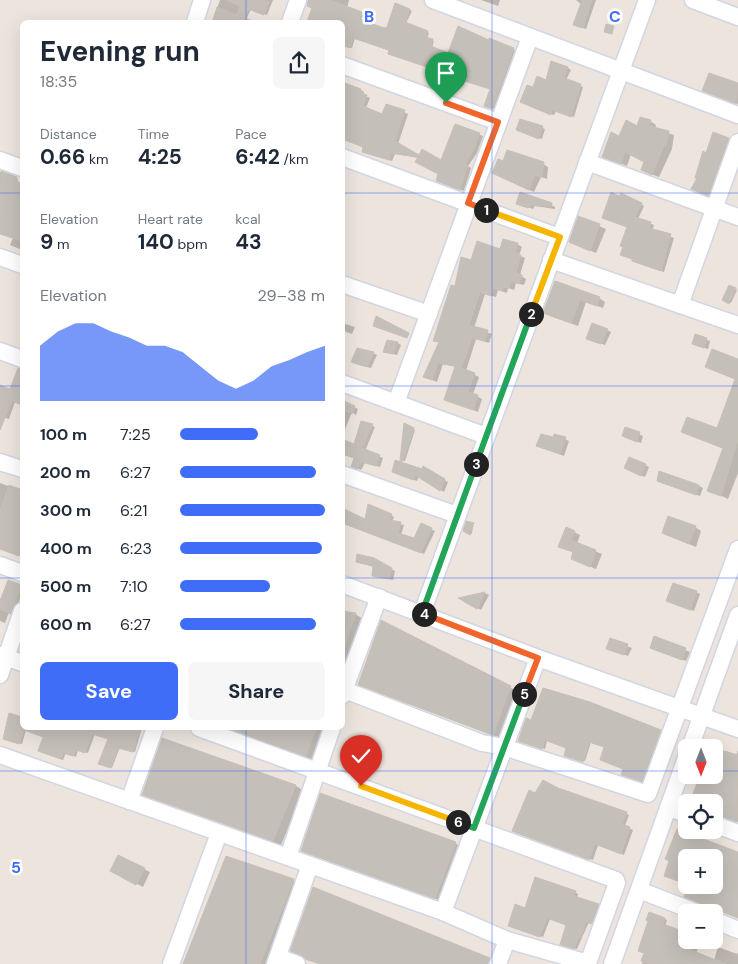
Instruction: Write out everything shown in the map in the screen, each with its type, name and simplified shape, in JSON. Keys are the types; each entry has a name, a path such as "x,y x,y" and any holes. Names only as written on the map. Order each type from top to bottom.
{"street":[{"path":"196,20 202,0"},
{"path":"291,20 298,0"},
{"path":"433,0 454,4 530,37 738,115"},
{"path":"422,613 647,0"},
{"path":"693,0 738,17"},
{"path":"396,403 530,37"},
{"path":"345,67 498,122"},
{"path":"680,305 738,142"},
{"path":"345,158 560,237"},
{"path":"0,160 20,167"},
{"path":"587,162 738,217"},
{"path":"0,257 20,264"},
{"path":"551,260 738,325"},
{"path":"345,285 428,314"},
{"path":"0,351 20,358"},
{"path":"345,384 486,436"},
{"path":"0,462 20,468"},
{"path":"345,475 458,515"},
{"path":"345,693 482,743 504,747 648,794 738,549"},
{"path":"0,564 20,572"},
{"path":"345,585 379,596 538,658 738,729"},
{"path":"345,687 379,596"},
{"path":"693,739 738,615"},
{"path":"0,675 3,656 20,616"},
{"path":"3,656 20,663"},
{"path":"443,912 538,658"},
{"path":"128,801 154,730"},
{"path":"0,755 443,912 507,940 588,962 617,883 612,878 204,730"},
{"path":"288,857 331,730"},
{"path":"612,964 678,780"},
{"path":"668,808 678,811"},
{"path":"723,827 738,833"},
{"path":"171,964 219,833"},
{"path":"297,964 277,961 310,866"},
{"path":"639,890 678,905"},
{"path":"723,924 738,930"},
{"path":"498,964 507,940"}],"building":[{"path":"227,0 262,0 269,2 264,15 248,9 245,18 250,20 213,20 217,7 237,15 240,6"},
{"path":"308,0 330,0 362,12 359,19 384,28 387,27 395,3 410,9 405,22 428,31 425,37 433,39 431,46 448,53 458,26 489,40 489,38 514,48 492,109 484,106 490,89 432,71 433,69 388,54 389,50 353,38 350,48 345,46 345,20 308,20 312,8 307,6"},
{"path":"582,0 592,0 583,28 573,25"},
{"path":"606,24 614,26 612,34 604,32"},
{"path":"551,61 568,67 564,78 581,84 571,117 552,110 551,115 520,102 527,85 533,87 537,76 546,80"},
{"path":"709,73 738,83 736,104 702,91"},
{"path":"345,83 361,89 360,92 367,95 363,106 382,114 386,104 405,110 395,141 419,155 422,149 441,160 455,124 480,133 473,151 465,164 468,165 460,190 436,181 438,174 415,162 418,157 391,153 389,160 362,152 363,147 345,140"},
{"path":"640,117 651,120 649,126 669,131 666,146 664,146 652,175 641,170 644,162 625,152 621,164 602,157 611,132 619,136 626,120 637,126"},
{"path":"520,119 543,126 539,139 516,130"},
{"path":"713,132 729,138 708,196 691,189 697,178 695,178 703,151 706,153"},
{"path":"507,150 544,162 542,177 535,175 529,190 492,173 498,159 503,161"},
{"path":"1,171 17,177 15,181 20,182 18,199 20,200 20,237 19,240 0,234"},
{"path":"520,192 552,203 551,207 531,205 528,208 516,204"},
{"path":"611,192 619,196 621,193 642,203 635,217 651,222 649,228 671,234 661,271 620,255 623,247 620,246 627,227 602,218"},
{"path":"578,216 600,224 590,251 569,242"},
{"path":"503,239 518,243 515,252 521,255 516,273 522,275 519,284 511,281 509,288 504,287 502,291 493,288 491,296 480,292 469,325 488,330 485,341 472,338 462,367 456,366 475,373 468,392 478,395 473,410 444,400 455,366 438,363 432,380 423,377 439,342 433,341 451,285 455,286 461,257 471,260 477,241 500,249"},
{"path":"555,281 600,297 597,306 580,300 571,323 543,313"},
{"path":"729,285 736,288 729,304 722,300"},
{"path":"376,316 409,333 407,338 373,326"},
{"path":"592,323 608,329 601,344 586,339"},
{"path":"695,334 707,338 704,348 692,344"},
{"path":"387,340 398,342 393,354 383,352"},
{"path":"357,348 374,352 367,367 351,362"},
{"path":"712,349 738,359 738,440 721,496 707,491 723,448 681,432 687,417 717,428 735,379 705,367"},
{"path":"18,368 20,368 20,404 12,401 0,430 0,385 10,389"},
{"path":"345,401 355,406 352,414 345,410"},
{"path":"361,421 373,424 362,448 380,455 376,466 362,462 357,469 351,467 354,458 345,455 345,440 354,444"},
{"path":"404,423 414,428 403,461 400,461"},
{"path":"625,427 640,432 637,442 622,436"},
{"path":"541,434 553,437 554,434 566,437 560,454 536,446"},
{"path":"629,457 646,464 641,476 624,468"},
{"path":"395,460 422,469 423,466 445,479 440,491 415,475 413,480 392,472"},
{"path":"659,471 699,485 696,495 657,481"},
{"path":"9,485 20,489 19,556 0,549 0,510"},
{"path":"368,504 392,514 389,520 401,522 398,533 414,538 421,523 432,528 421,553 345,524 345,509 365,519"},
{"path":"668,516 696,526 689,544 662,533"},
{"path":"466,521 474,523 470,535 463,531"},
{"path":"566,527 575,531 571,540 596,550 590,567 571,559 573,552 558,547"},
{"path":"357,554 374,558 392,568 389,579 372,576 373,566 356,562"},
{"path":"8,580 20,584 20,590 11,614 0,609 0,601"},
{"path":"673,583 697,591 690,610 666,601"},
{"path":"485,592 477,609 458,598"},
{"path":"345,611 356,613 345,645"},
{"path":"381,620 511,686 493,735 358,685"},
{"path":"654,636 686,648 682,660 650,648"},
{"path":"610,638 628,644 624,655 606,649"},
{"path":"543,688 590,702 661,730 642,782 621,775 623,769 600,760 604,747 589,742 583,762 564,756 566,748 545,740 542,749 518,741 526,718 531,720"},
{"path":"9,713 20,716 20,730 24,730 19,744 3,739"},
{"path":"24,730 139,730 133,752 118,748 111,768 98,764 108,739 92,734 85,753 76,750 73,756 63,753 61,759 38,751 43,737"},
{"path":"233,730 315,730 306,756"},
{"path":"162,738 296,785 273,841 142,795"},
{"path":"723,751 738,755 737,822 723,817 723,794 693,794 697,784 723,784"},
{"path":"543,780 558,788 627,812 622,824 630,827 621,854 595,844 589,860 512,831 529,790 535,793"},
{"path":"320,793 456,842 435,899 301,851"},
{"path":"677,829 678,839 704,839 738,852 738,918 723,912 723,904 702,904 684,897 685,894 723,894 723,849 678,849 678,881 664,876 669,861 665,859"},
{"path":"118,855 145,868 136,885 110,871"},
{"path":"226,856 294,879 260,964 183,964"},
{"path":"535,877 576,891 574,896 599,904 592,924 586,922 581,938 579,937 574,949 560,945 566,925 547,918 540,937 508,926 515,904 525,908"},
{"path":"313,887 490,958 488,964 320,964 305,959 290,951"},
{"path":"649,912 665,918 663,924 678,930 678,949 688,949 726,964 650,964 641,961 644,953 638,951 648,921 646,920"}],"route":[{"path":"361,786 474,828 538,658 422,613 560,237 468,203 498,122 446,103"}]}
